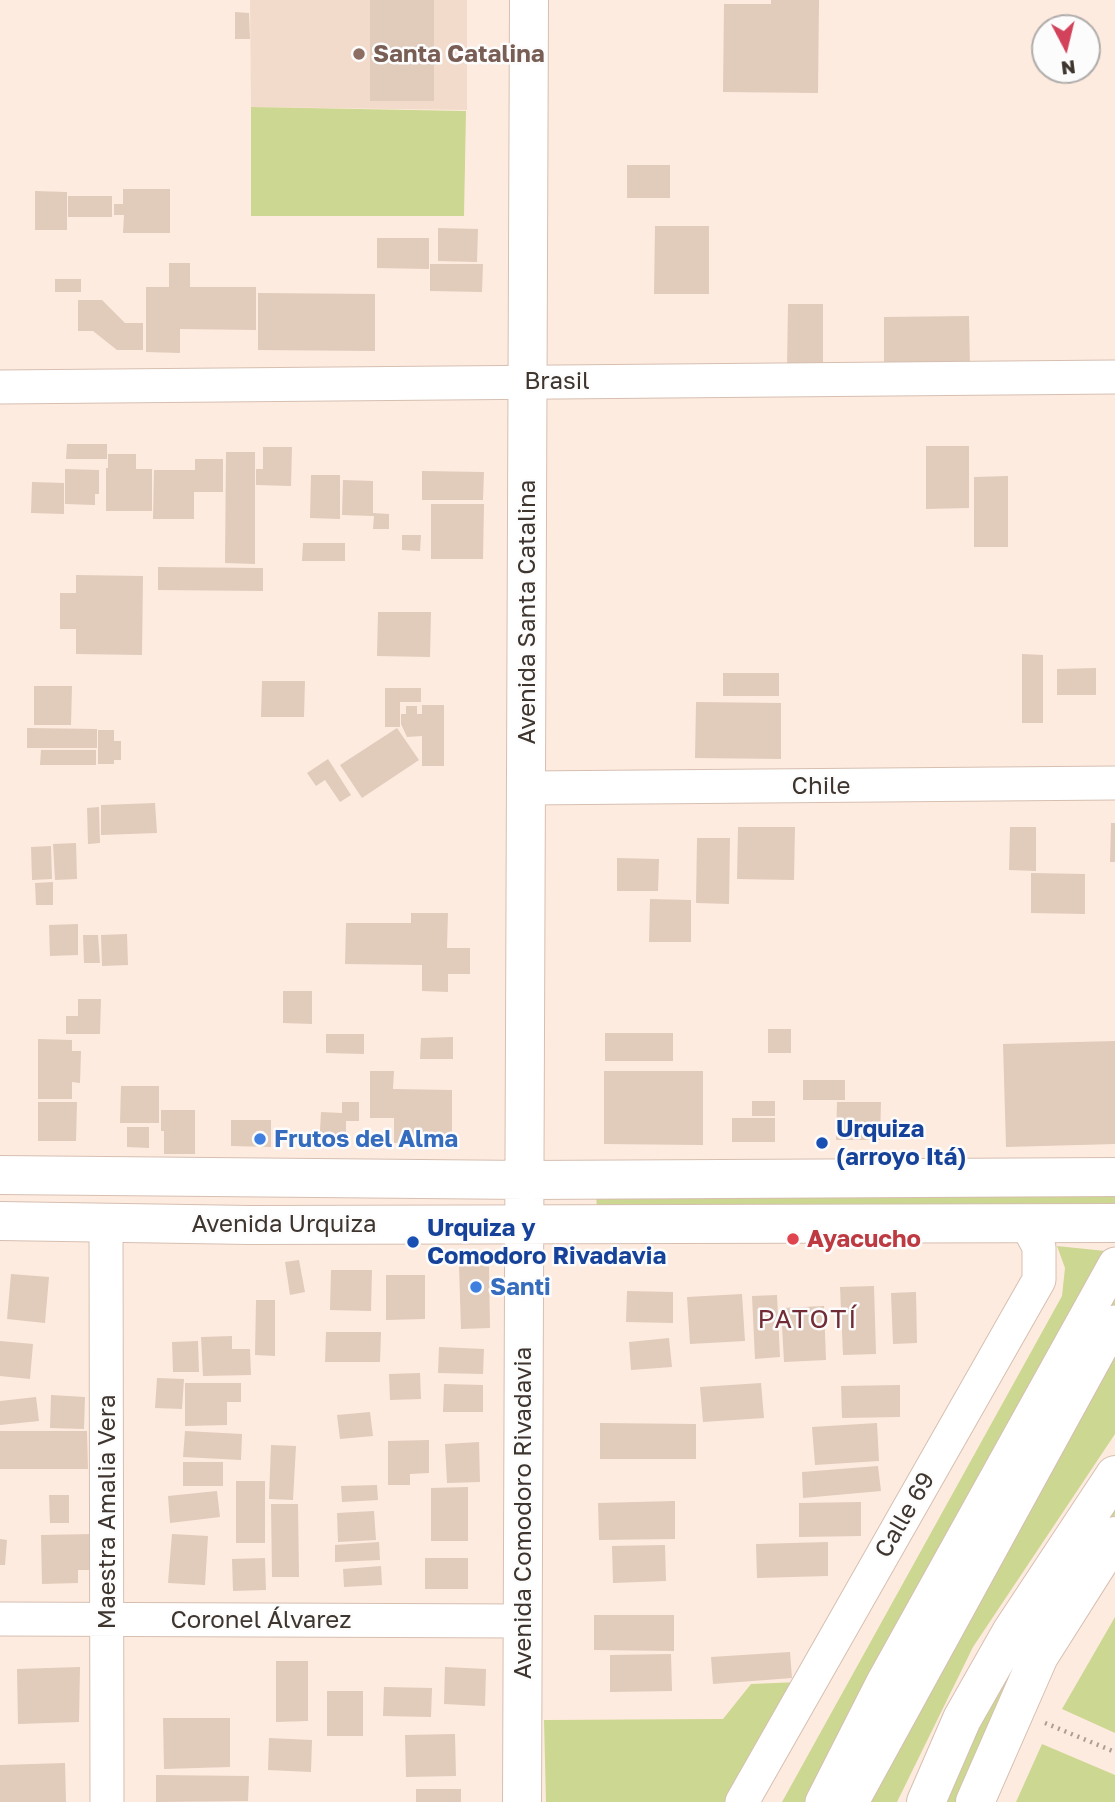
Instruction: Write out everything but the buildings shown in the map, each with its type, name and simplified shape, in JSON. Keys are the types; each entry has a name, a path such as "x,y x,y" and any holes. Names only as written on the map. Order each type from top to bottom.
{"main road":[{"name":"Avenida Santa Catalina","path":"525,1225 529,0"},
{"name":"Avenida Urquiza","path":"0,1175 526,1180 1115,1177"},
{"name":"Avenida Urquiza","path":"0,1221 250,1225 1115,1223"},
{"name":"Avenida Comodoro Rivadavia","path":"522,1802 525,1225"},
{"path":"926,1802 962,1719 1012,1631 1115,1475"},
{"path":"975,1802 1040,1656 1115,1536"}],"street":[{"name":"Brasil","path":"0,387 1115,377"},
{"name":"Chile","path":"527,788 1115,783"},
{"name":"Maestra Amalia Vera","path":"106,1222 107,1802"},
{"name":"Calle 69","path":"742,1802 1039,1280 1039,1247 1026,1223"},
{"path":"822,1802 883,1682 1115,1264"},
{"path":"852,1802 1115,1322"},
{"name":"Coronel Álvarez","path":"0,1619 523,1621"}],"path":[{"path":"1039,1721 1115,1752"}],"shaded area":[{"name":"Santa Catalina","path":"250,0 467,0 467,110 251,107"}],"green space":[{"path":"251,107 466,111 464,216 251,216"},
{"path":"1115,1186 1115,1208 597,1214 596,1188"},
{"path":"1057,1246 1115,1252 1115,1434 973,1647 897,1802 782,1802 1062,1296 1065,1268"},
{"path":"1115,1495 1115,1515 1085,1556 956,1802 946,1802 999,1684"},
{"path":"1115,1617 1115,1733 1062,1709"},
{"path":"799,1682 725,1802 546,1802 544,1720 723,1719 751,1684"},
{"path":"1042,1744 1115,1775 1115,1802 1016,1802"}],"place":[{"name":"Santa Catalina","path":"359,54"},
{"name":"Frutos del Alma","path":"260,1139"},
{"name":"Urquiza (arroyo Itá)","path":"822,1143"},
{"name":"Ayacucho","path":"793,1239"},
{"name":"Urquiza y Comodoro Rivadavia","path":"413,1242"},
{"name":"Santi","path":"476,1287"}],"district":[{"name":"PATOTÍ","path":"808,1320"}]}
